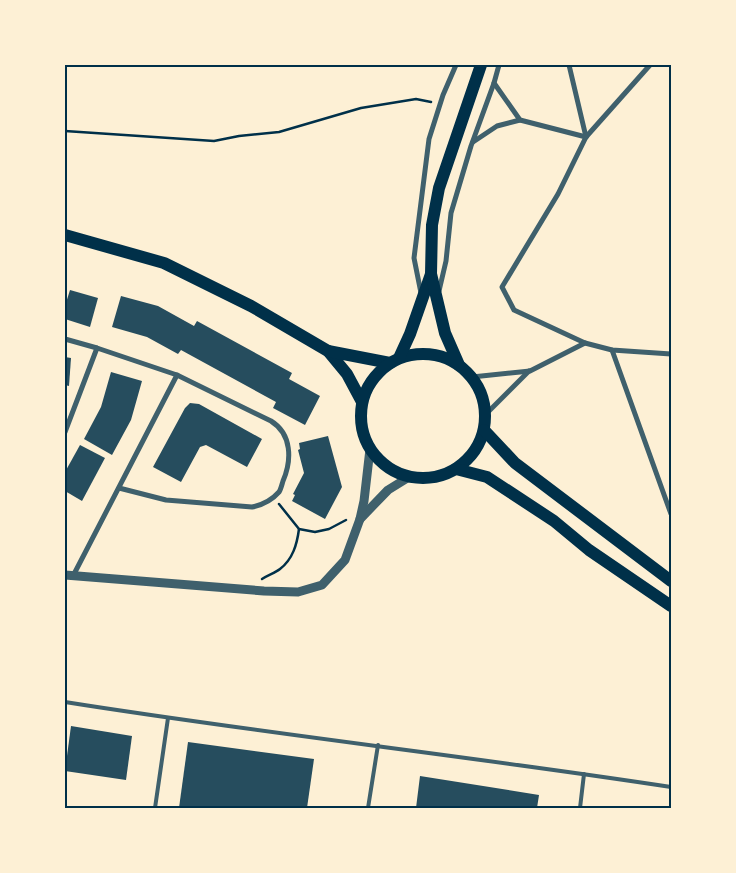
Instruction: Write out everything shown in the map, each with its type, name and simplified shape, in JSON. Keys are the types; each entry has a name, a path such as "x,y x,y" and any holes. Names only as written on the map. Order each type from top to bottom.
{"main road":[{"path":"459,365 445,333 431,274 432,225 439,188 480,65"},
{"path":"65,235 164,263 251,306 328,352 347,374 362,402"},
{"path":"394,361 410,334 431,274"},
{"path":"328,352 394,361"},
{"path":"419,354 440,356 459,365 472,377 482,395 486,416 484,430 478,446 468,459 456,469 441,476 424,478 408,477 393,471 380,462 370,449 363,434 360,418 362,402 368,387 377,373 394,361 419,354"},
{"path":"484,430 515,463 671,581"},
{"path":"456,469 488,477 554,521 589,550 671,606"}],"street":[{"path":"422,299 414,258 429,139 440,104 456,65"},
{"path":"437,299 446,261 450,213 499,65"},
{"path":"569,65 586,137"},
{"path":"650,65 586,137 558,194 502,287 514,310 585,343 612,350 671,354"},
{"path":"494,82 520,120"},
{"path":"472,142 497,126 520,120 586,137"},
{"path":"65,339 177,375 271,420 282,430 289,449 288,470 279,492 266,502 252,507 166,500 119,488"},
{"path":"472,377 530,370 585,343"},
{"path":"65,432 97,348"},
{"path":"612,350 671,514"},
{"path":"486,416 530,370"},
{"path":"177,375 119,488 69,576 298,592 322,585 345,560 360,519 370,449"},
{"path":"360,519 388,490 408,477"}],"lane":[{"path":"65,702 168,718 584,774 671,788"},
{"path":"155,808 168,718"},
{"path":"368,808 378,746"},
{"path":"580,808 584,774"}],"path":[{"path":"65,131 214,141 239,136 279,132 361,108 416,99 440,104"},
{"path":"273,497 299,529 314,532 329,529 344,520 360,519"},
{"path":"248,590 289,561 297,542 299,529"}],"building":[{"path":"70,290 98,298 90,327 65,319 65,306"},
{"path":"121,296 158,306 194,326 197,321 292,373 289,379 320,396 305,425 273,408 276,402 181,350 178,354 147,337 112,327"},
{"path":"65,357 71,358 69,386 65,385"},
{"path":"111,372 142,381 131,420 112,455 84,439 101,407"},
{"path":"190,403 199,404 262,439 247,467 206,445 200,447 181,482 153,467 185,408"},
{"path":"328,436 342,487 325,519 292,501 295,495 293,494 304,473 298,450 300,449 299,443"},
{"path":"80,445 105,458 82,501 65,491 65,472"},
{"path":"71,726 132,736 126,780 65,771"},
{"path":"188,742 314,759 307,808 179,808"},
{"path":"420,776 539,795 537,808 416,808"}]}
